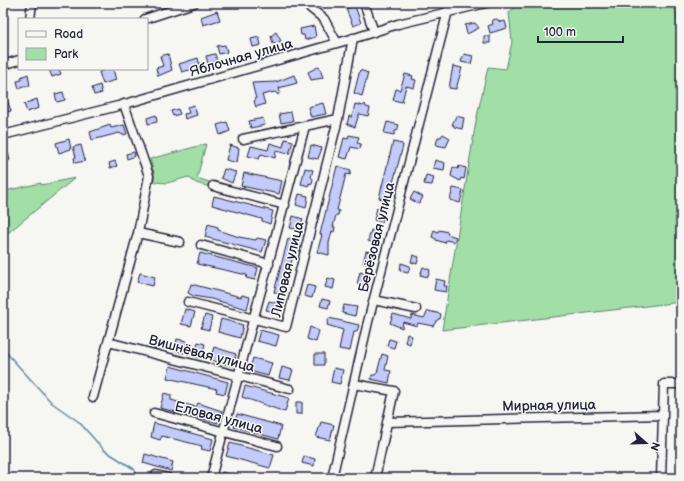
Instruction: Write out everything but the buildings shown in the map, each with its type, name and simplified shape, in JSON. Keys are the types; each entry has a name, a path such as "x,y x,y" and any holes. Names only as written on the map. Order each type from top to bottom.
{"street":[{"path":"30,18 32,3"},
{"path":"148,18 194,3"},
{"path":"304,3 324,19 337,43"},
{"path":"364,3 374,32"},
{"name":"Берёзовая улица","path":"332,478 374,300 450,3"},
{"name":"Яблочная улица","path":"3,135 124,104 398,24 486,3"},
{"path":"243,139 338,119 354,38"},
{"path":"3,65 18,60"},
{"path":"94,397 138,233 149,176 124,104"},
{"name":"Липовая улица","path":"188,302 286,327 338,119"},
{"path":"211,478 305,126"},
{"path":"213,186 285,205"},
{"path":"138,233 180,242"},
{"path":"201,244 269,264"},
{"path":"374,300 416,309"},
{"name":"Вишнёвая улица","path":"108,342 290,389"},
{"path":"354,384 394,391 375,478"},
{"path":"661,478 664,384 681,384"},
{"name":"Еловая улица","path":"154,413 277,446"},
{"name":"Мирная улица","path":"387,422 663,416"},
{"path":"156,475 168,478"}],"green space":[{"path":"525,3 674,3 681,37 681,302 442,330 476,121 488,67 506,69 512,42 509,12"},
{"path":"206,144 197,178 215,184 214,188 196,183 188,177 167,183 154,182 154,173 150,159"},
{"path":"75,178 3,237 3,198 7,196 5,191 41,183 41,185"}],"waterway":[{"path":"3,349 52,403 79,422 104,450 134,469 139,478"}]}
